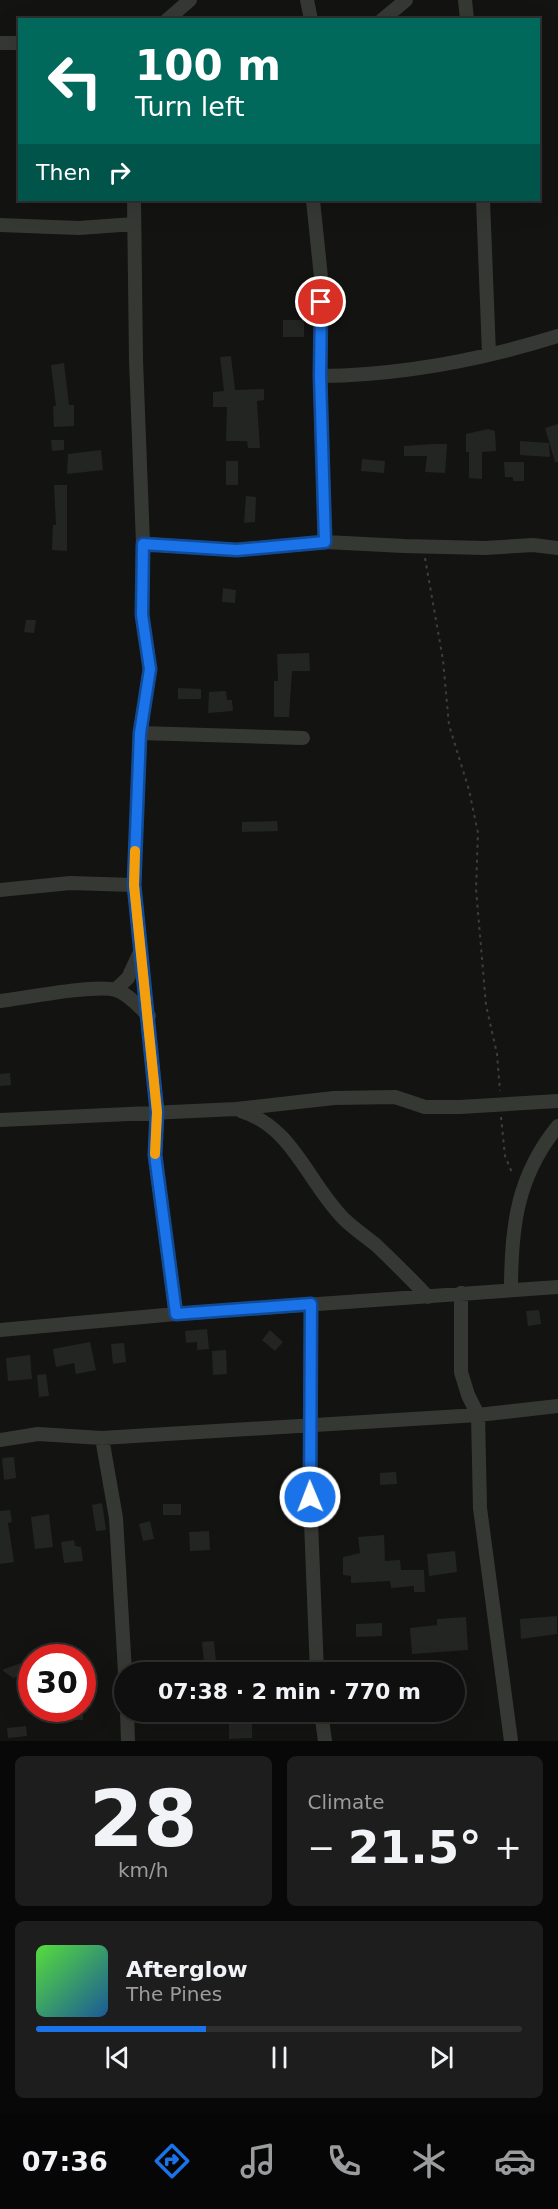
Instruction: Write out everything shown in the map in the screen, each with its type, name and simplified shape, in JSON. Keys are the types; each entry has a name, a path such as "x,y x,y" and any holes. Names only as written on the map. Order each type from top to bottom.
{"street":[{"path":"168,18 190,0"},
{"path":"307,0 311,18"},
{"path":"384,18 406,0"},
{"path":"465,0 467,18"},
{"path":"0,43 18,43"},
{"path":"134,201 136,360 143,544 142,615 150,669 140,733 134,885 157,1112 155,1155 176,1314"},
{"path":"313,201 322,287 320,376 325,542"},
{"path":"483,201 489,354"},
{"path":"0,225 80,228 134,224"},
{"path":"320,376 406,371 457,363 558,336"},
{"path":"143,544 237,550 325,542 423,547 533,545 558,548"},
{"path":"140,733 303,738"},
{"path":"0,890 70,883 134,885"},
{"path":"115,990 128,978 141,950"},
{"path":"0,1001 78,991 115,990 133,1000 148,1016"},
{"path":"0,1120 236,1109 334,1098 395,1097 426,1107 558,1101"},
{"path":"236,1109 255,1115 271,1126 294,1150 343,1218 374,1243 428,1297"},
{"path":"511,1290 517,1210 528,1170 558,1126"},
{"path":"0,1330 176,1314 558,1287"},
{"path":"460,1293 461,1371 468,1395 478,1415 480,1508 511,1741"},
{"path":"311,1304 309,1425 317,1662"},
{"path":"0,1440 38,1434 102,1438 478,1415 558,1406"},
{"path":"102,1438 116,1518 124,1662"},
{"path":"128,1722 129,1741"},
{"path":"322,1722 325,1741"}],"path":[{"path":"423,547 443,660 449,725 469,790 478,833 477,889 486,1005 497,1054 501,1136 511,1172 524,1186"}],"building":[{"path":"283,320 304,320 304,337 283,337"},
{"path":"231,356 235,390 264,389 264,400 257,401 260,448 248,448 247,441 226,441 227,407 213,407 213,392 224,391 220,357"},
{"path":"64,363 69,405 74,405 74,426 54,427 53,406 56,406 51,365"},
{"path":"558,424 558,462 555,462 545,428"},
{"path":"488,429 495,431 496,451 482,452 482,479 469,478 466,434"},
{"path":"51,440 64,440 64,450 52,451"},
{"path":"520,441 549,443 550,457 520,455"},
{"path":"447,444 445,473 425,472 427,456 404,456 404,446"},
{"path":"101,450 103,470 67,474 68,454"},
{"path":"362,459 385,461 384,473 361,471"},
{"path":"226,461 238,461 238,485 226,485"},
{"path":"504,462 524,462 524,481 513,481 513,477 505,477"},
{"path":"54,485 67,485 67,551 52,550 53,525 56,525"},
{"path":"246,496 256,497 255,522 244,523"},
{"path":"223,588 236,590 235,603 222,602"},
{"path":"26,620 36,620 34,633 24,632"},
{"path":"309,653 310,671 292,671 289,717 274,717 274,681 278,681 277,654"},
{"path":"178,688 201,689 201,699 178,699"},
{"path":"226,691 227,700 232,700 233,711 208,713 209,692"},
{"path":"277,821 278,831 242,832 242,822"},
{"path":"10,1073 11,1085 0,1086 0,1074"},
{"path":"539,1310 541,1324 528,1326 526,1311"},
{"path":"207,1329 209,1349 197,1350 197,1342 186,1343 185,1331"},
{"path":"270,1330 283,1342 275,1351 262,1340"},
{"path":"90,1342 96,1370 76,1374 74,1363 56,1367 53,1349"},
{"path":"124,1343 126,1362 113,1364 111,1344"},
{"path":"226,1350 227,1374 213,1375 212,1351"},
{"path":"30,1355 32,1379 8,1381 6,1358"},
{"path":"46,1374 49,1396 39,1397 37,1375"},
{"path":"14,1457 16,1478 4,1480 2,1458"},
{"path":"396,1472 397,1484 380,1485 380,1473"},
{"path":"102,1503 106,1530 96,1531 92,1505"},
{"path":"163,1504 181,1504 181,1515 163,1515"},
{"path":"10,1510 12,1522 8,1523 14,1562 0,1564 0,1511"},
{"path":"49,1514 53,1547 35,1549 31,1517"},
{"path":"150,1521 154,1539 143,1541 139,1524"},
{"path":"209,1531 210,1550 190,1551 189,1532"},
{"path":"384,1535 385,1561 400,1560 401,1570 424,1570 425,1592 414,1592 414,1586 391,1588 390,1581 351,1583 351,1576 343,1575 343,1557 360,1553 358,1537"},
{"path":"74,1540 75,1546 81,1547 83,1561 64,1563 61,1542"},
{"path":"455,1551 457,1572 429,1576 427,1554"},
{"path":"557,1616 557,1634 521,1639 520,1619"},
{"path":"466,1617 468,1650 412,1654 410,1628 437,1625 437,1619"},
{"path":"382,1623 382,1636 356,1637 356,1624"},
{"path":"214,1641 216,1662 204,1662 202,1642"},
{"path":"18,1664 18,1677 13,1678 2,1670"},
{"path":"229,1722 252,1723 252,1738 229,1739"},
{"path":"26,1726 27,1736 8,1738 7,1728"}],"slow traffic":[{"path":"135,851 134,885 157,1112 155,1154"}],"route":[{"path":"310,1497 311,1304 176,1314 155,1155 157,1112 134,885 140,733 150,669 142,615 143,544 237,550 261,546 325,542 326,511 320,376 321,302"}]}
